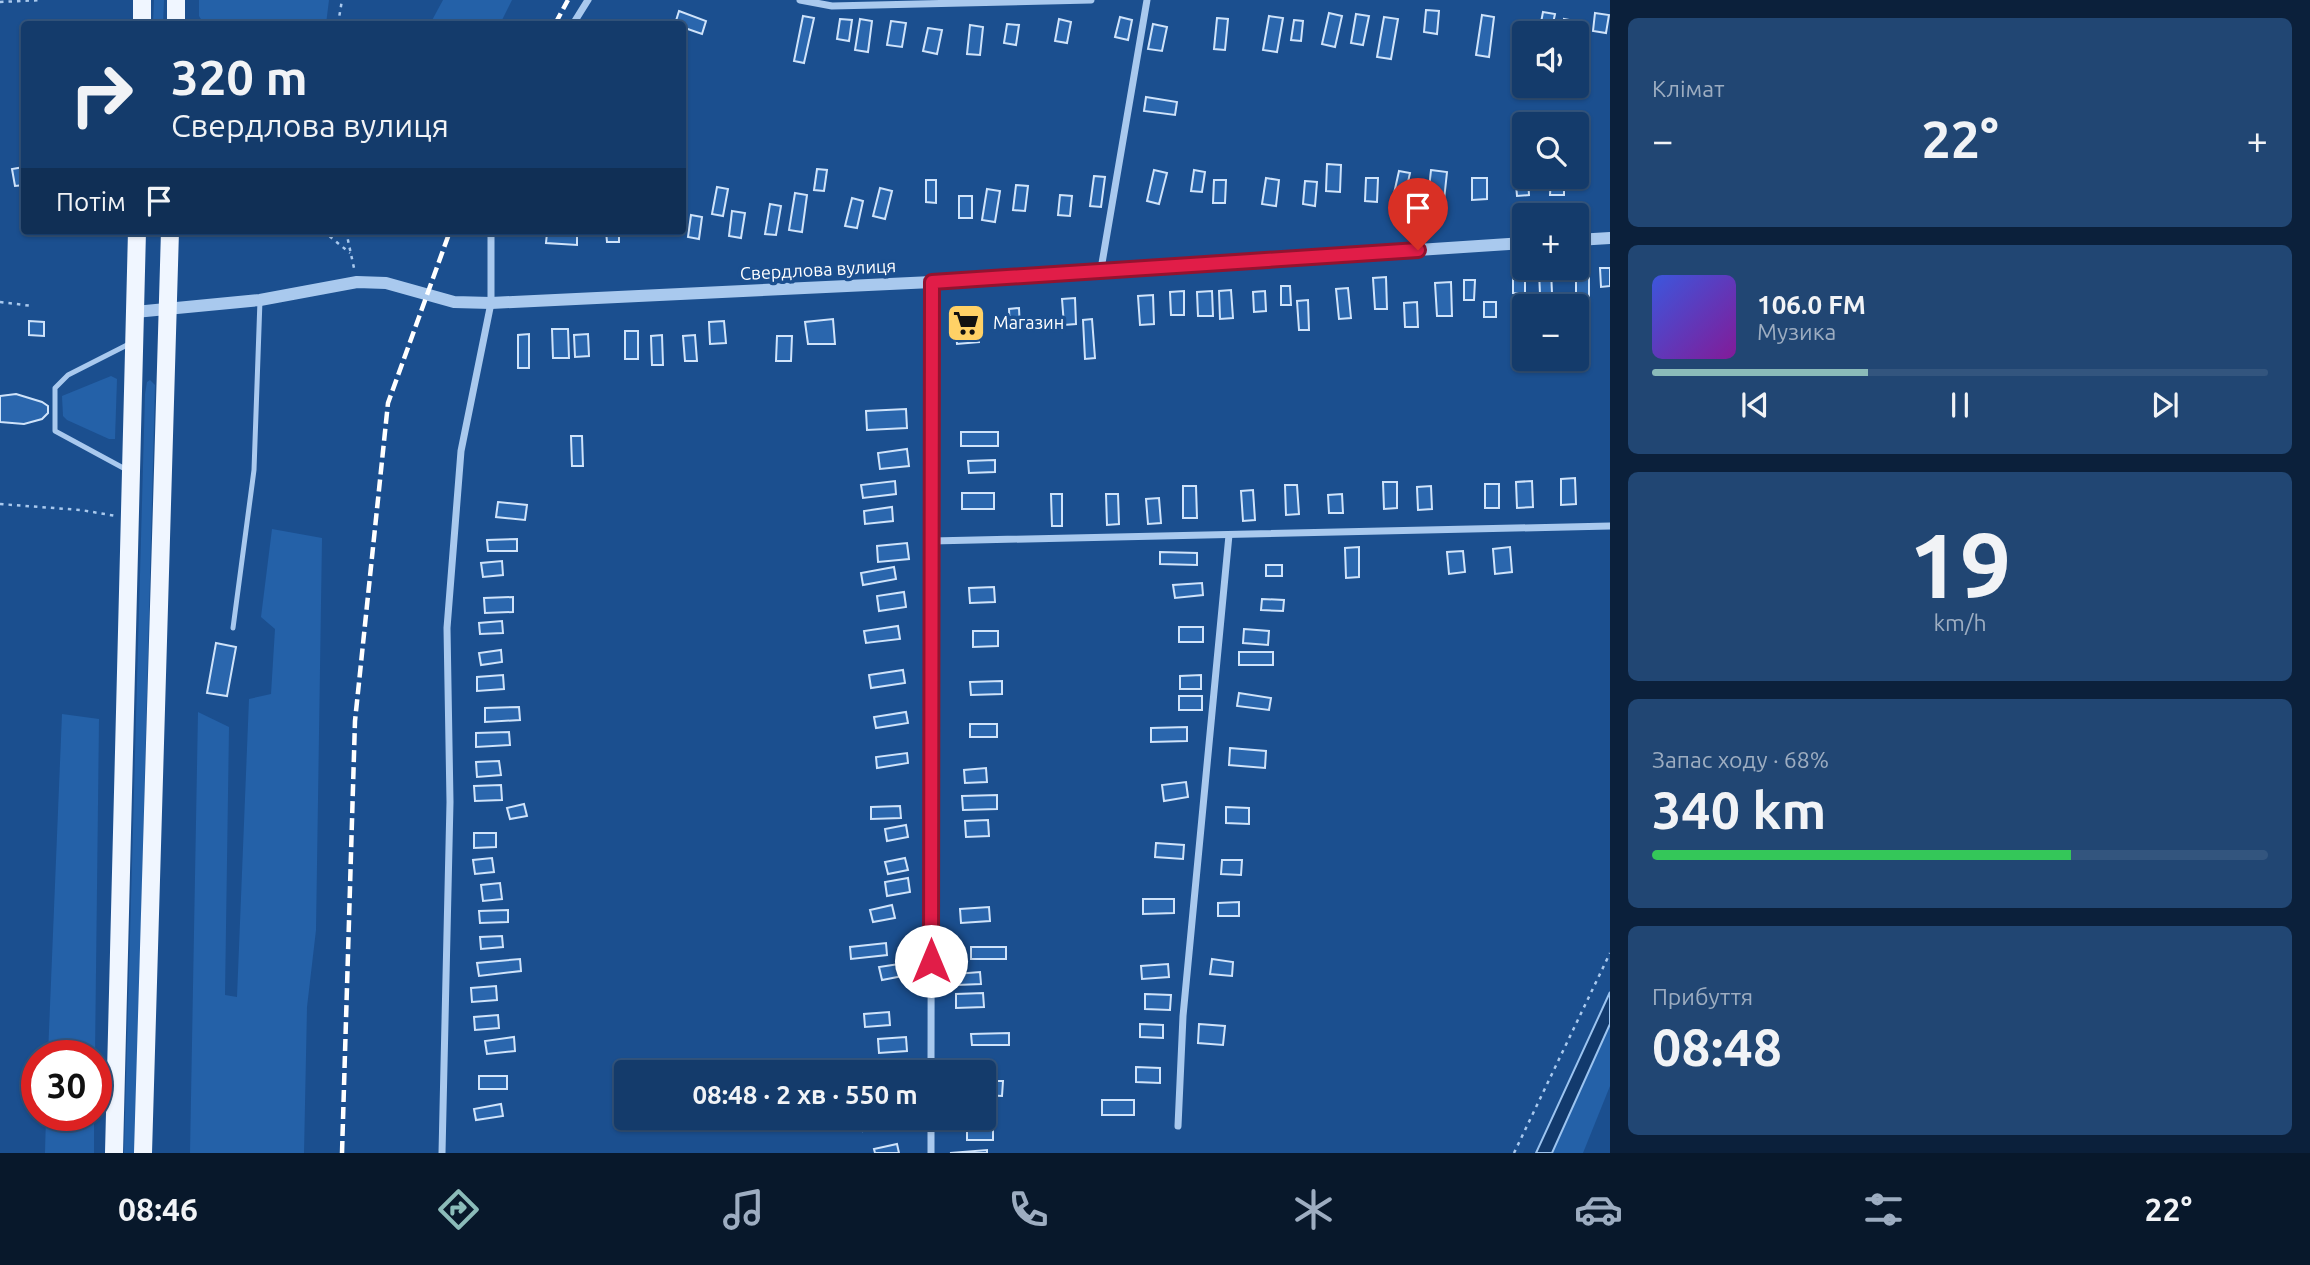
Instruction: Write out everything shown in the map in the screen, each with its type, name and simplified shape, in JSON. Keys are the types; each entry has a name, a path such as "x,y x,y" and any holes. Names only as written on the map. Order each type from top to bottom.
{"main road":[{"path":"142,0 142,21"},
{"path":"176,0 176,21"},
{"path":"114,1153 137,235"},
{"path":"143,1153 170,235"}],"street":[{"path":"575,21 588,0"},
{"path":"800,0 832,6 1091,0"},
{"path":"1101,269 1147,0"},
{"path":"442,1153 450,802 447,628 461,451 491,303 491,235"},
{"path":"1589,239 1610,238"},
{"name":"Свердлова вулиця","path":"135,312 260,300 357,282 386,284 454,302 491,303 932,282 1512,244"},
{"path":"931,1060 932,282"},
{"path":"932,541 1610,526"},
{"path":"1178,1126 1183,1016 1229,535"},
{"path":"931,1130 931,1153"}],"lane":[{"path":"233,628 254,470 260,300"},
{"path":"131,472 55,431 55,388 68,375 134,342"}],"path":[{"path":"0,2 42,0"},
{"path":"338,21 342,0"},
{"path":"328,235 350,254"},
{"path":"347,235 357,282"},
{"path":"0,302 32,306"},
{"path":"0,504 81,510 130,519"},
{"path":"1514,1153 1610,953"}],"shaded area":[{"path":"154,0 164,0 163,21 153,21"},
{"path":"199,0 329,0 326,21 202,21 199,16"},
{"path":"443,0 512,0 502,21 432,21"},
{"path":"111,376 117,379 115,439 109,439 63,416 62,396"},
{"path":"150,380 155,385 135,1153 124,1153 145,394 147,382"},
{"path":"272,529 322,538 316,930 307,1007 304,1153 190,1153 198,712 229,727 225,995 237,997 249,699 271,694 275,629 261,617"},
{"path":"62,714 99,719 95,1040 49,1040"},
{"path":"1610,992 1610,1024 1552,1153 1536,1153"},
{"path":"1610,1024 1610,1086 1583,1153 1552,1153"},
{"path":"46,1131 94,1131 94,1153 45,1153"}],"building":[{"path":"1426,10 1439,11 1437,34 1424,32"},
{"path":"679,11 706,21 702,34 686,28 686,21 676,21"},
{"path":"1543,12 1555,14 1554,21 1541,21"},
{"path":"1329,13 1342,16 1335,47 1322,44"},
{"path":"1595,13 1609,15 1606,33 1593,31"},
{"path":"1356,14 1369,16 1363,45 1351,43"},
{"path":"1482,15 1494,17 1489,57 1476,55"},
{"path":"803,16 814,18 804,63 794,61"},
{"path":"1269,16 1283,18 1277,52 1263,50"},
{"path":"1120,17 1132,20 1128,40 1115,37"},
{"path":"1384,17 1398,19 1391,59 1377,57"},
{"path":"1217,18 1228,19 1225,50 1214,49"},
{"path":"840,19 852,20 849,41 837,39"},
{"path":"860,19 872,21 868,52 855,50"},
{"path":"1059,19 1071,22 1067,43 1055,41"},
{"path":"1294,20 1303,21 1301,41 1291,40"},
{"path":"891,21 906,23 902,47 887,45"},
{"path":"1007,24 1019,25 1016,45 1004,43"},
{"path":"1153,24 1167,27 1162,51 1148,49"},
{"path":"970,25 983,27 980,55 967,54"},
{"path":"928,28 942,30 937,54 923,51"},
{"path":"1146,97 1177,102 1175,115 1144,111"},
{"path":"1327,164 1341,165 1340,192 1326,191"},
{"path":"21,168 21,185 15,186 12,169"},
{"path":"817,169 827,170 824,191 814,190"},
{"path":"1154,170 1167,173 1159,204 1147,201"},
{"path":"1194,170 1205,172 1202,192 1191,191"},
{"path":"1431,170 1447,172 1444,200 1428,198"},
{"path":"1399,171 1410,173 1404,200 1393,198"},
{"path":"1094,176 1105,177 1101,207 1090,206"},
{"path":"1266,178 1279,180 1276,206 1262,204"},
{"path":"1366,178 1378,178 1377,202 1365,201"},
{"path":"1472,178 1487,178 1487,199 1472,200"},
{"path":"926,180 936,180 936,203 926,202"},
{"path":"1214,180 1226,180 1225,203 1213,203"},
{"path":"1305,181 1317,182 1315,206 1303,204"},
{"path":"1016,185 1028,186 1025,211 1013,210"},
{"path":"717,187 728,189 723,216 712,214"},
{"path":"880,188 892,191 885,219 873,216"},
{"path":"987,189 1000,191 995,222 982,220"},
{"path":"1516,189 1529,189 1529,195 1517,196"},
{"path":"1550,189 1564,189 1564,195 1550,195"},
{"path":"795,193 807,195 802,232 789,230"},
{"path":"1060,195 1072,196 1070,216 1058,215"},
{"path":"959,196 972,196 972,218 959,218"},
{"path":"852,198 863,201 857,228 845,226"},
{"path":"770,204 781,206 776,235 765,234"},
{"path":"732,211 745,213 741,238 729,236"},
{"path":"691,215 702,217 699,239 688,237"},
{"path":"547,235 577,235 577,245 546,243"},
{"path":"606,235 619,235 619,242 607,242"},
{"path":"1600,268 1610,268 1610,286 1601,287"},
{"path":"1386,277 1387,309 1375,309 1373,278"},
{"path":"1464,280 1475,280 1474,300 1464,300"},
{"path":"1513,280 1525,280 1525,294 1513,293"},
{"path":"1539,280 1551,280 1552,293 1540,294"},
{"path":"1576,280 1589,280 1589,294 1576,294"},
{"path":"1451,282 1452,316 1437,316 1435,283"},
{"path":"1281,286 1290,286 1291,305 1281,305"},
{"path":"1348,288 1351,318 1339,319 1336,289"},
{"path":"1231,290 1233,318 1220,319 1219,291"},
{"path":"1184,291 1184,315 1171,315 1170,292"},
{"path":"1212,291 1213,316 1198,316 1197,292"},
{"path":"1265,291 1266,311 1254,312 1253,292"},
{"path":"1153,295 1154,324 1140,325 1138,296"},
{"path":"1075,298 1076,324 1064,325 1062,299"},
{"path":"1308,300 1309,330 1299,330 1297,301"},
{"path":"1417,302 1418,327 1405,327 1404,303"},
{"path":"1484,302 1496,302 1496,317 1484,317"},
{"path":"977,308 979,342 957,344 954,310"},
{"path":"1019,308 1020,330 1010,330 1009,309"},
{"path":"833,319 835,344 808,344 805,322"},
{"path":"1092,319 1095,358 1085,359 1083,320"},
{"path":"29,321 44,322 44,336 29,335"},
{"path":"724,321 726,343 710,344 709,322"},
{"path":"552,329 568,329 569,358 553,358"},
{"path":"625,331 638,331 638,359 625,359"},
{"path":"529,334 529,368 518,368 518,335"},
{"path":"588,334 589,356 575,357 574,335"},
{"path":"662,335 663,365 652,365 651,336"},
{"path":"695,335 697,361 685,361 683,336"},
{"path":"777,336 792,336 791,361 776,361"},
{"path":"16,394 42,402 48,406 48,413 42,419 24,424 0,422 0,396"},
{"path":"906,409 907,428 867,430 866,411"},
{"path":"961,432 998,432 998,446 961,446"},
{"path":"571,436 582,436 583,466 572,466"},
{"path":"907,449 909,466 880,469 878,453"},
{"path":"995,460 995,472 969,473 968,461"},
{"path":"1575,478 1576,504 1561,505 1561,479"},
{"path":"895,481 896,494 863,498 861,485"},
{"path":"1532,481 1533,507 1517,508 1516,482"},
{"path":"1383,482 1397,482 1397,508 1384,509"},
{"path":"1485,484 1499,484 1499,508 1485,508"},
{"path":"1285,485 1297,485 1299,514 1286,515"},
{"path":"1183,486 1196,486 1197,518 1183,518"},
{"path":"1431,486 1432,509 1418,510 1417,487"},
{"path":"1253,490 1255,520 1243,521 1241,491"},
{"path":"962,493 994,493 994,509 962,509"},
{"path":"1051,494 1062,494 1062,526 1052,526"},
{"path":"1106,494 1118,494 1119,524 1107,525"},
{"path":"1342,494 1343,513 1329,513 1328,495"},
{"path":"1159,498 1161,523 1148,524 1146,499"},
{"path":"498,502 527,505 525,520 496,517"},
{"path":"892,507 893,521 865,524 864,511"},
{"path":"517,539 517,551 488,551 487,540"},
{"path":"907,543 909,559 878,562 877,546"},
{"path":"1359,547 1359,577 1346,578 1345,548"},
{"path":"1510,547 1512,572 1495,574 1493,549"},
{"path":"1463,551 1465,572 1449,574 1447,552"},
{"path":"1160,552 1197,553 1197,565 1160,564"},
{"path":"502,561 503,575 483,577 481,563"},
{"path":"1266,565 1282,565 1282,576 1266,576"},
{"path":"894,567 896,579 863,585 861,573"},
{"path":"1202,583 1203,595 1175,598 1173,585"},
{"path":"994,587 995,602 970,603 969,588"},
{"path":"904,592 906,607 879,611 877,596"},
{"path":"513,597 513,612 485,613 484,598"},
{"path":"1262,599 1284,600 1283,611 1261,610"},
{"path":"502,621 503,633 480,634 479,623"},
{"path":"898,626 900,639 866,643 864,631"},
{"path":"1179,627 1203,627 1203,642 1179,642"},
{"path":"1244,629 1269,631 1268,645 1243,643"},
{"path":"973,631 998,631 998,646 973,647"},
{"path":"216,643 236,647 227,696 207,693"},
{"path":"501,650 502,662 481,665 479,653"},
{"path":"1239,652 1273,652 1273,665 1239,665"},
{"path":"903,670 905,683 871,688 869,675"},
{"path":"503,675 504,689 477,691 477,677"},
{"path":"1201,675 1201,689 1180,689 1180,676"},
{"path":"1002,681 1002,694 971,695 970,682"},
{"path":"1239,693 1271,698 1269,710 1237,706"},
{"path":"1179,696 1202,696 1202,710 1179,710"},
{"path":"519,707 520,720 485,722 485,708"},
{"path":"906,712 908,723 876,728 874,717"},
{"path":"970,724 997,724 997,737 970,737"},
{"path":"1187,727 1187,741 1151,742 1151,728"},
{"path":"509,732 510,745 476,747 476,733"},
{"path":"1230,748 1266,751 1265,768 1229,765"},
{"path":"907,753 908,763 877,768 876,757"},
{"path":"499,761 501,775 477,777 476,762"},
{"path":"986,768 987,782 965,783 964,770"},
{"path":"1186,782 1188,797 1164,801 1162,785"},
{"path":"501,785 502,800 475,801 474,786"},
{"path":"997,795 997,809 963,810 962,796"},
{"path":"524,804 527,816 510,819 507,808"},
{"path":"900,806 901,818 871,819 871,807"},
{"path":"1226,807 1249,808 1249,824 1226,823"},
{"path":"988,820 989,836 966,837 965,821"},
{"path":"906,825 908,837 887,841 885,829"},
{"path":"474,833 496,833 496,847 474,848"},
{"path":"1156,843 1184,845 1183,859 1155,857"},
{"path":"492,858 494,872 475,874 473,860"},
{"path":"905,858 908,870 888,874 885,862"},
{"path":"1222,860 1242,860 1241,875 1221,874"},
{"path":"908,878 910,892 887,896 885,882"},
{"path":"500,883 502,899 483,901 481,885"},
{"path":"1143,899 1174,899 1174,913 1143,914"},
{"path":"1239,902 1239,916 1218,916 1218,903"},
{"path":"892,905 895,918 873,922 870,910"},
{"path":"989,907 990,921 961,923 960,909"},
{"path":"508,910 508,922 480,923 479,911"},
{"path":"502,936 503,947 481,949 480,937"},
{"path":"886,943 887,955 851,959 850,947"},
{"path":"971,947 1006,947 1006,959 971,959"},
{"path":"520,959 521,971 479,976 477,963"},
{"path":"1212,959 1233,962 1232,976 1210,974"},
{"path":"906,963 908,975 882,980 879,967"},
{"path":"1168,964 1169,977 1142,979 1141,966"},
{"path":"980,972 981,984 957,985 956,974"},
{"path":"496,986 497,1000 472,1002 471,988"},
{"path":"983,993 984,1007 956,1008 956,994"},
{"path":"1145,994 1171,995 1170,1010 1145,1009"},
{"path":"889,1012 890,1025 865,1027 864,1014"},
{"path":"498,1015 499,1028 475,1030 474,1017"},
{"path":"1140,1024 1163,1025 1163,1038 1140,1037"},
{"path":"1199,1024 1225,1026 1223,1045 1198,1043"},
{"path":"1009,1033 1009,1045 972,1045 971,1034"},
{"path":"514,1037 515,1051 487,1054 485,1041"},
{"path":"906,1037 907,1051 879,1053 878,1039"},
{"path":"1136,1067 1160,1068 1160,1083 1136,1082"},
{"path":"479,1076 507,1076 507,1089 479,1089"},
{"path":"996,1081 1003,1081 1002,1096 996,1096"},
{"path":"1102,1100 1134,1100 1134,1115 1102,1115"},
{"path":"501,1104 503,1116 476,1120 474,1109"},
{"path":"967,1130 993,1130 993,1140 967,1140"},
{"path":"897,1144 899,1153 875,1153 874,1149"},
{"path":"987,1150 987,1153 950,1153"}],"railway":[{"path":"557,21 568,0"},
{"path":"342,1153 355,721 388,403 449,235"}],"place":[{"name":"Mагазин","path":"966,323"}],"route":[{"path":"931,961 932,282 1418,250"}]}
